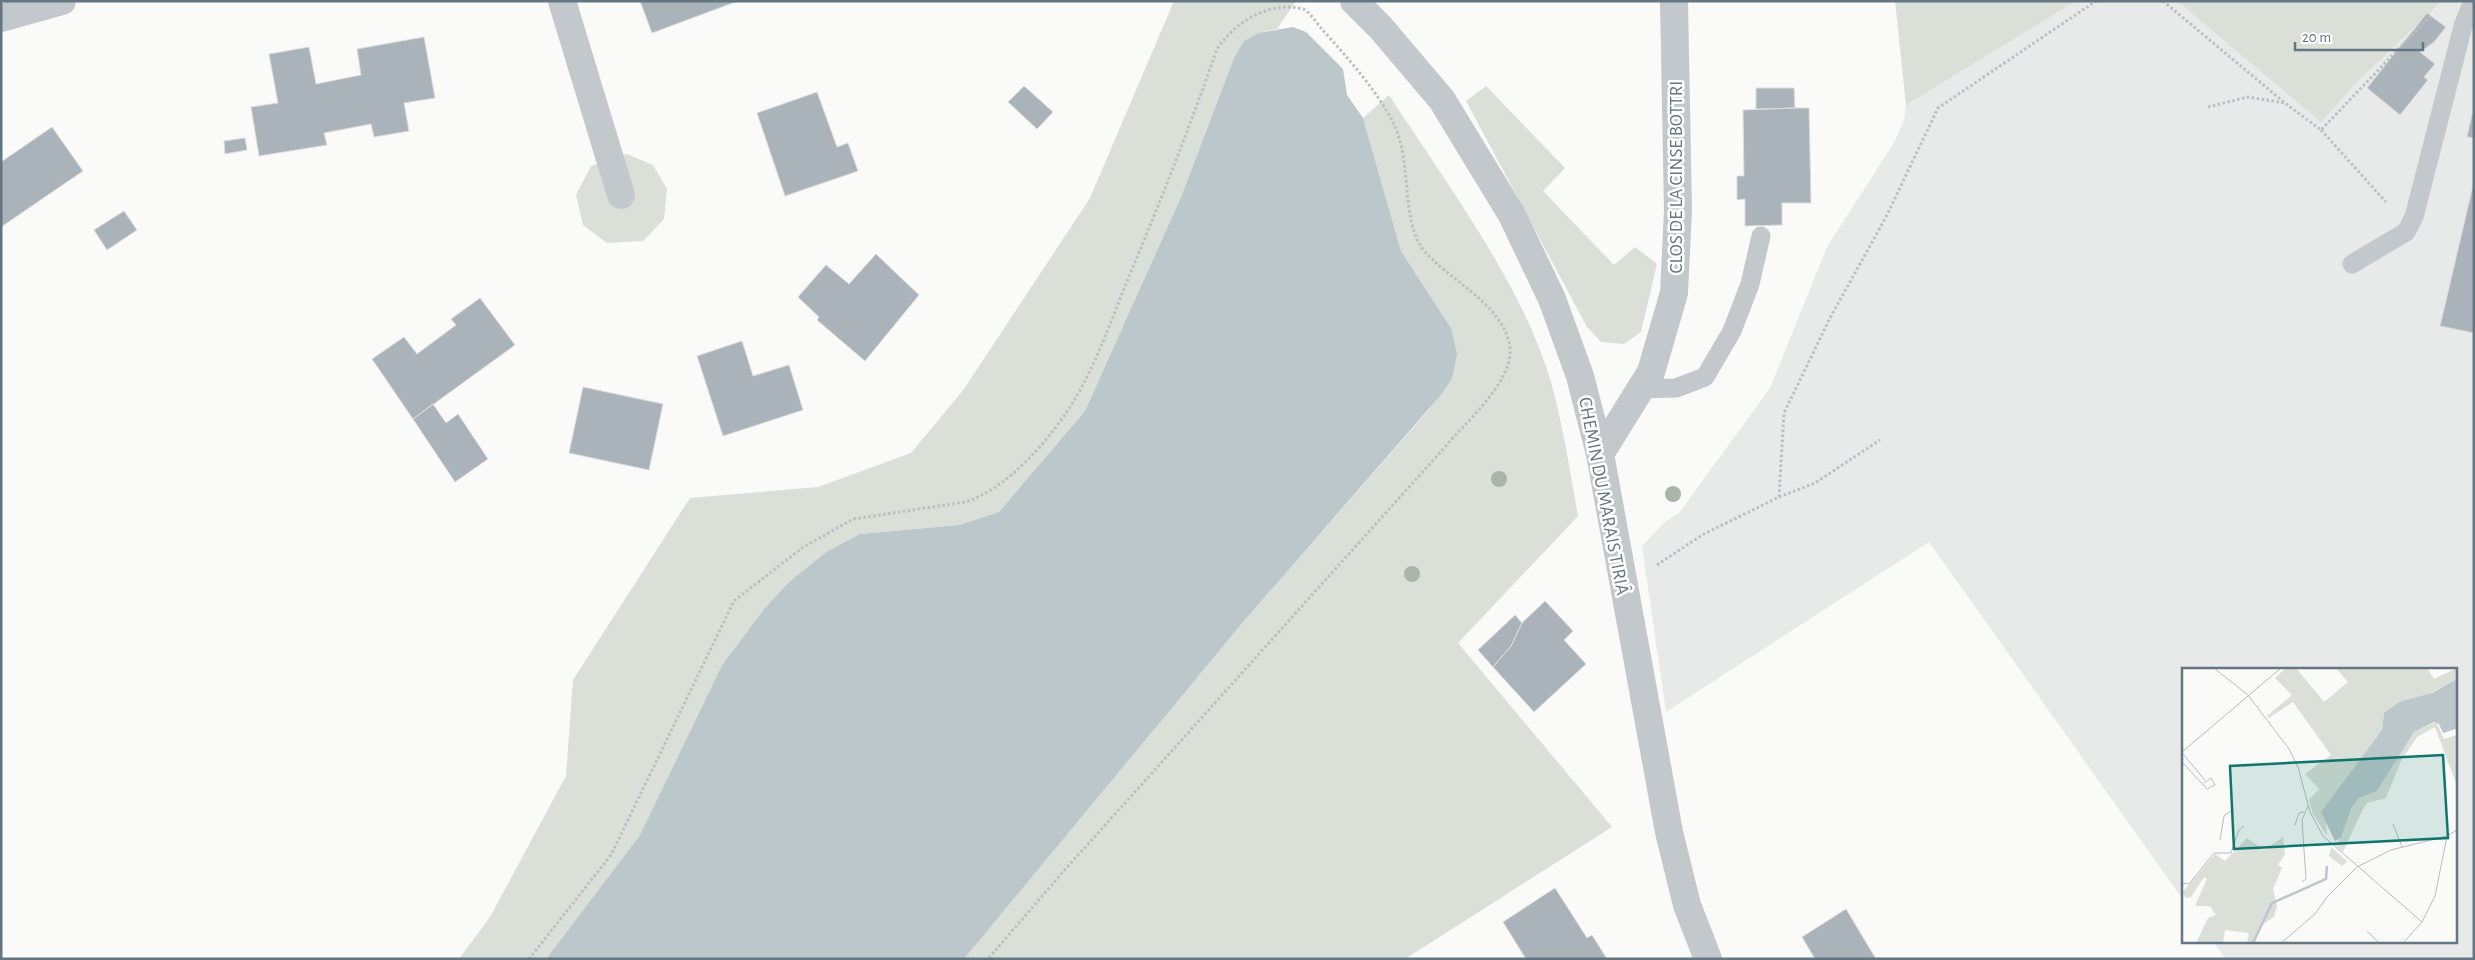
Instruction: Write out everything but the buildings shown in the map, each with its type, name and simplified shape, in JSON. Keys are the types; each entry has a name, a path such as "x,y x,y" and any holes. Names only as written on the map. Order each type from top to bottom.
{"street":[{"path":"4,11 62,1"},
{"path":"562,1 621,195"},
{"name":"CHEMIN DU MARAIS TIRIÂ","path":"1354,1 1381,28 1442,100 1512,215 1552,299 1580,376 1600,454 1669,832 1687,905 1708,959"},
{"name":"CLOS DE LA CINSE BOTTRI","path":"1600,454 1651,372 1674,293 1678,210 1674,1"}],"lane":[{"path":"2352,264 2406,232 2414,217 2463,26 2473,1"},
{"path":"1640,389 1676,388 1705,377 1735,323 1750,284 1761,236"}],"path":[{"path":"1779,497 1784,412 1830,318 1886,216 1938,108 2096,1"},
{"path":"2163,1 2286,104 2321,130 2381,198 2414,217"},
{"path":"530,959 611,855 734,602 802,548 853,519 965,502 981,497 998,488 1066,413 1096,357 1130,276 1178,160 1217,49 1236,26 1255,13 1286,6 1304,9 1366,81 1392,123 1400,141 1412,219 1421,247 1497,318 1508,334 1510,351 1508,369 1498,385 1445,446 1062,873 988,959"},
{"path":"2321,130 2437,8"},
{"path":"2208,107 2248,97 2286,104"},
{"path":"1621,574 1657,566 1702,535 1779,497 1815,483 1880,440"}],"shaded area":[{"path":"1174,1 1296,1 1277,29 1257,35 1247,41 1234,58 1181,197 1085,411 999,512 959,525 860,534 826,552 789,582 764,609 722,665 640,835 546,959 459,959 490,917 566,776 573,680 690,498 818,487 911,453 964,389 1090,198"},
{"path":"1895,1 2076,1 1906,105"},
{"path":"2076,1 2177,1 2321,121 2357,82 2442,1 2474,1 2474,959 2225,959 2214,942 2458,942 2458,668 2182,668 2182,898 1929,542 1666,712 1642,546 1665,522 1679,513 1770,388 1827,247 1895,141 1904,120 1906,105"},
{"path":"2177,1 2442,1 2357,82 2321,122"},
{"path":"1293,27 1306,32 1343,69 1347,95 1363,118 1401,251 1451,328 1457,354 1452,379 1440,396 1244,621 964,959 546,959 640,835 722,665 764,609 789,582 826,552 860,534 959,525 999,512 1085,411 1181,197 1234,58 1244,41 1259,33"},
{"path":"1486,86 1565,168 1543,191 1614,265 1635,247 1657,264 1641,332 1624,344 1601,342 1587,327 1466,101"},
{"path":"1389,95 1480,234 1502,271 1538,345 1551,382 1563,432 1578,516 1458,643 1612,827 1405,959 964,959 1244,621 1427,412 1452,379 1451,328 1401,251 1363,118"},
{"path":"627,154 653,165 667,189 664,219 643,241 607,243 583,225 576,195 591,166"}]}
